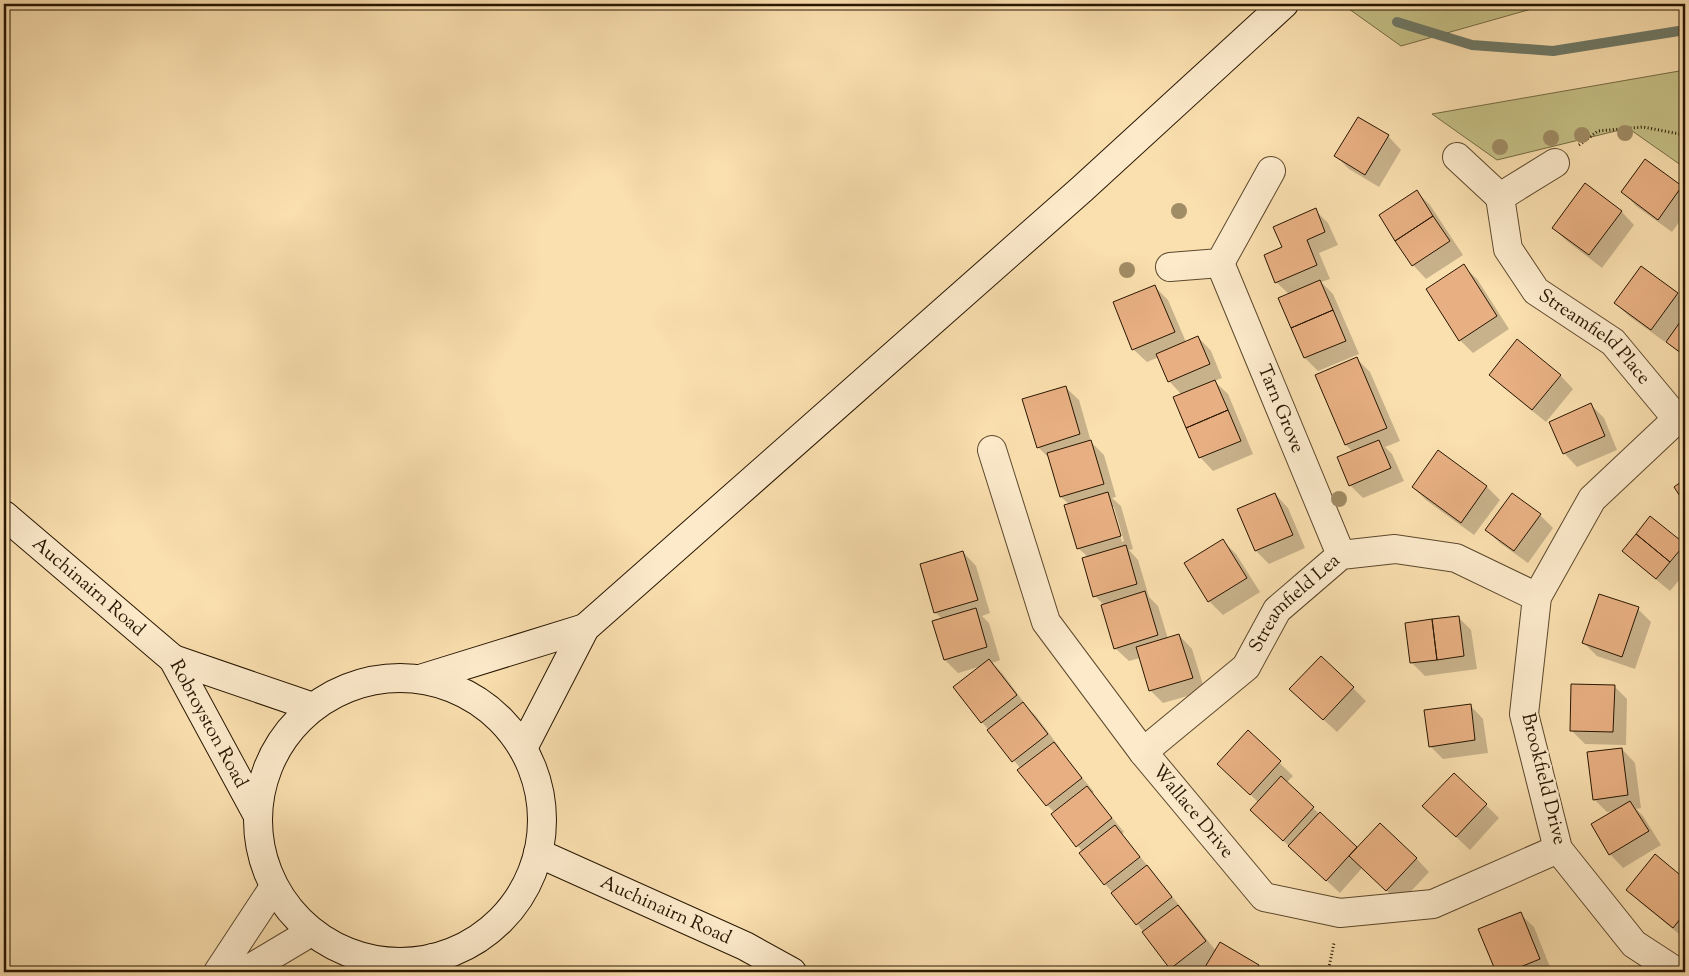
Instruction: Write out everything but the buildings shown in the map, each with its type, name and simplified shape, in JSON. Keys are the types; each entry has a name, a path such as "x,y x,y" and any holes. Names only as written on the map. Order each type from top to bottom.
{"street":[{"path":"522,748 585,628 1082,189 1284,4"},
{"path":"1457,157 1500,196 1555,163"},
{"path":"1170,267 1220,262 1271,171"},
{"name":"Streamfield Place","path":"1500,196 1508,250 1536,291 1613,342 1681,417"},
{"name":"Tarn Grove","path":"1220,262 1340,555"},
{"name":"Brookfield Drive","path":"1677,972 1634,944 1558,849 1524,714 1537,597 1592,499 1681,417"},
{"name":"Wallace Drive","path":"992,450 1046,622 1144,752 1264,897 1340,913 1433,904 1558,849"},
{"name":"Auchinairn Road","path":"4,515 173,660"},
{"name":"Streamfield Lea","path":"1144,752 1246,667 1277,610 1340,555 1395,549 1456,558 1537,597"},
{"path":"420,679 585,628"},
{"name":"Robroyston Road","path":"173,660 313,707"},
{"name":"Robroyston Road","path":"173,660 257,814"},
{"path":"383,678 420,679 461,691 496,715 522,748 537,781 542,816 538,852 524,889 501,920 470,944 435,965 391,962 349,953 311,932 290,911 274,886 261,851 257,814 265,773 284,736 313,707 346,688 383,678"},
{"name":"Auchinairn Road","path":"538,852 745,946 792,972"},
{"path":"218,972 274,886"},
{"path":"244,972 311,932"}],"path":[{"path":"1555,163 1598,130 1643,127 1685,135"}],"shaded area":[{"path":"1342,4 1549,4 1401,46"},
{"path":"1685,70 1685,168 1628,128 1497,160 1432,114"}],"waterway":[{"path":"1397,22 1472,45 1553,51 1685,30"}]}
